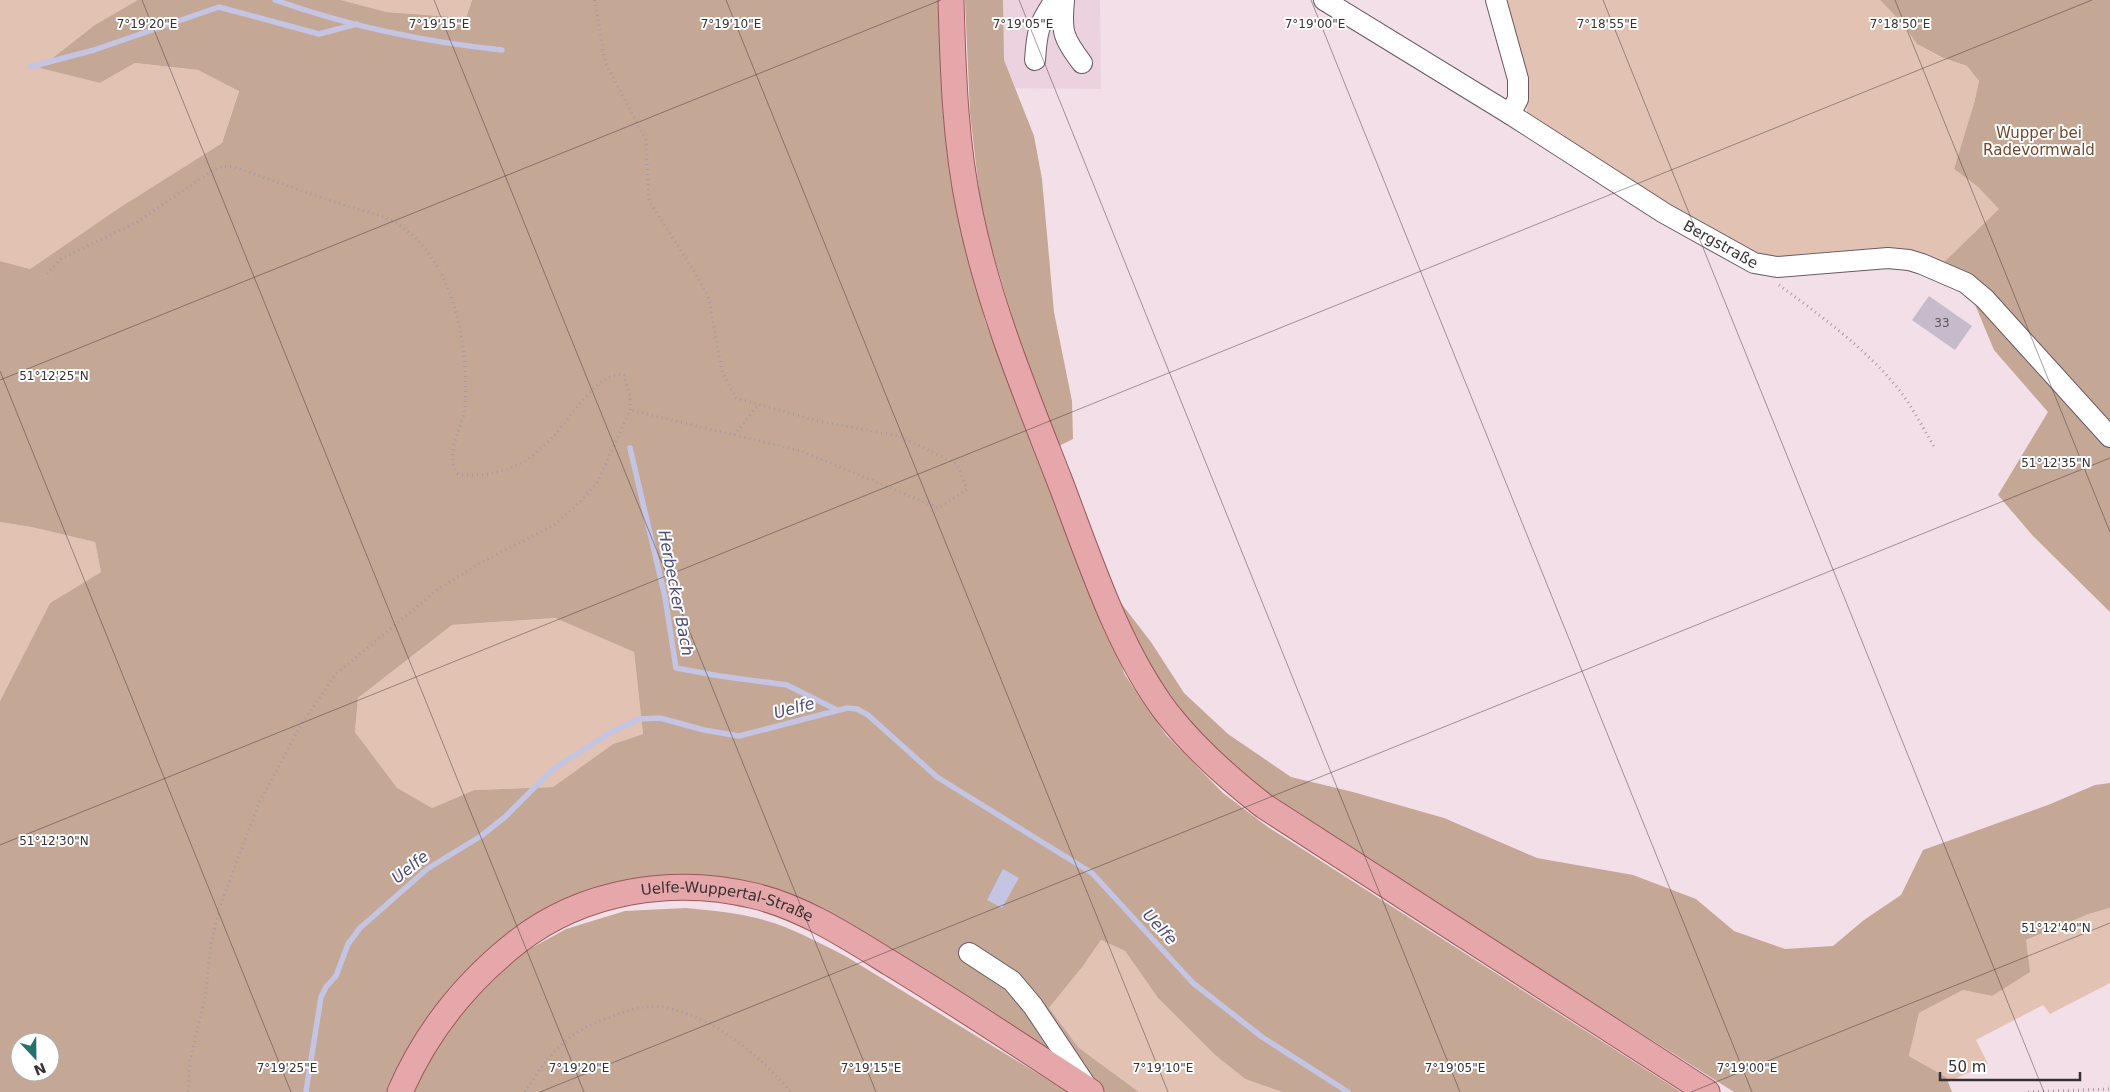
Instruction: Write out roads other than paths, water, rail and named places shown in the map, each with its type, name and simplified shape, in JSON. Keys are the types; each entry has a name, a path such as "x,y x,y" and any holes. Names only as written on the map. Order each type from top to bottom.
{"main road":[{"path":"951,0 954,79 960,153 970,212 990,290 1022,383 1103,592 1132,656 1167,713 1200,750 1237,785 1264,806 1707,1092"},
{"name":"Uelfe-Wuppertal-Straße","path":"400,1092 423,1047 452,1004 488,967 522,938 548,921 588,903 630,891 656,887 704,888 756,896 779,903 820,922 937,991 1090,1092"}],"street":[{"path":"1035,60 1037,33 1043,18 1055,0"},
{"path":"1064,0 1061,26 1068,45 1082,63"},
{"name":"Bergstraße","path":"1324,0 1510,114 1664,214 1754,263 1777,267 1873,259 1909,260 1966,283 1985,299 2110,437"},
{"path":"1496,0 1518,79 1518,99 1510,114"},
{"path":"969,953 1012,981 1033,1006 1090,1092"}],"water":[{"path":"1003,869 1019,878 1002,908 987,900"}],"waterway":[{"name":"Herbecker Bach","path":"275,0 330,18 387,32 473,47 502,50"},
{"path":"30,67 94,50 219,7 319,34 357,24"},
{"name":"Herbecker Bach","path":"630,448 665,597 676,668 787,685 837,710"},
{"name":"Uelfe","path":"306,1092 321,997 326,987 336,976 348,944 360,928 427,869 481,836 505,817 552,770 610,733 639,719 660,718 704,730 739,736 847,708 857,709 868,715 937,777 1092,873 1193,983 1262,1037 1348,1092"}],"park label":[{"name":"Wupper bei Radevormwald","path":"2039,142"}]}
